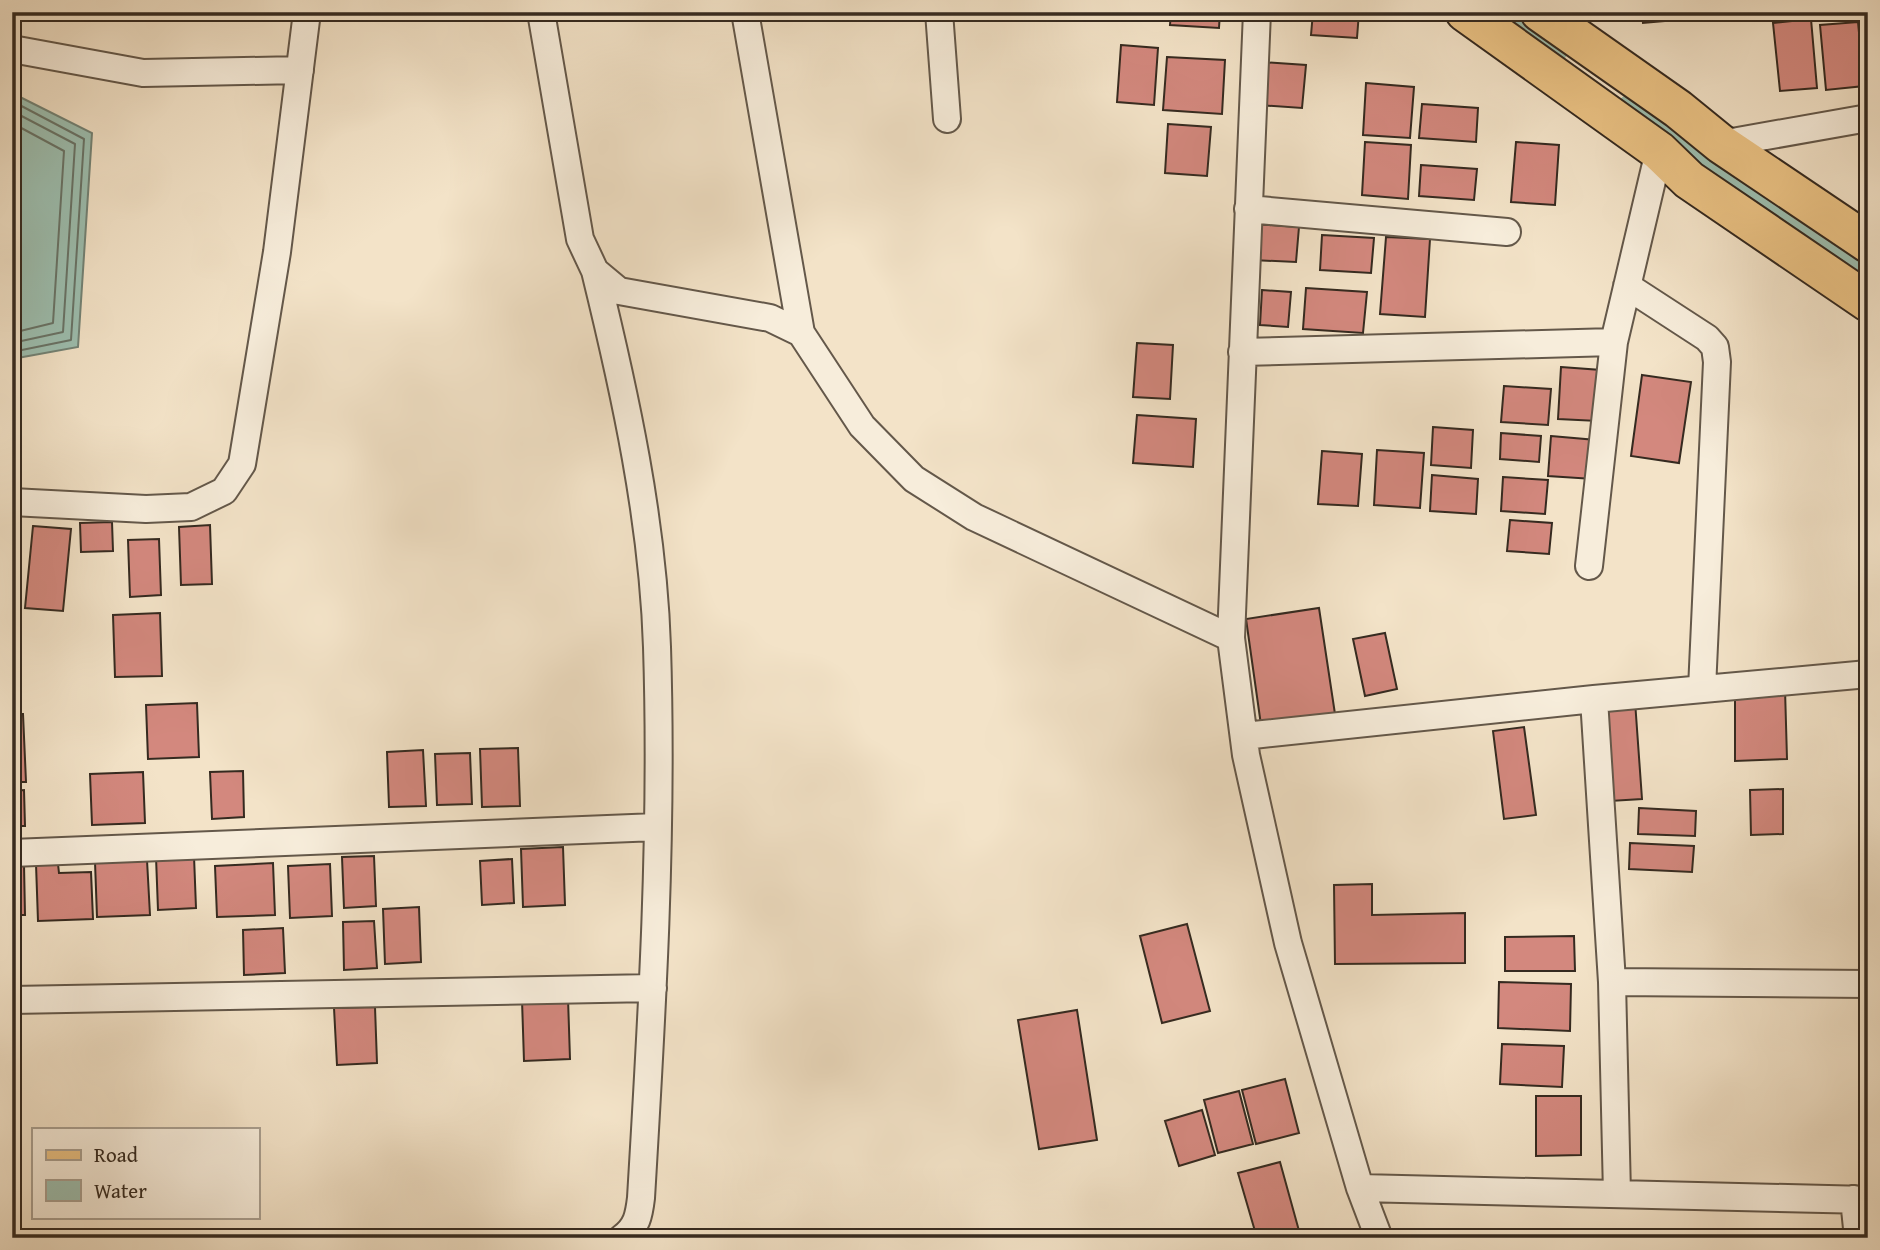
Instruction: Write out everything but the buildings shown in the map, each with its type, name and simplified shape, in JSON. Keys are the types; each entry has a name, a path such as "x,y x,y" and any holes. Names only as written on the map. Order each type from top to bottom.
{"main road":[{"path":"1465,12 1658,151 1689,180 1868,302"},
{"path":"1539,12 1678,109 1721,144 1868,243"}],"street":[{"path":"12,502 146,509 191,507 224,491 242,464 277,252 307,12"},
{"path":"541,12 580,239 596,271 622,379 646,537 657,646 653,988 641,1198 638,1219 631,1231 622,1238"},
{"path":"745,12 801,333 862,426 914,479 974,517 1231,638"},
{"path":"939,12 947,119"},
{"path":"1257,12 1231,638 1244,736 1289,943 1360,1188 1379,1238"},
{"path":"12,49 143,73 300,70"},
{"path":"1721,144 1868,118"},
{"path":"1589,566 1614,342 1658,151"},
{"path":"1248,209 1507,232"},
{"path":"596,271 618,291 770,318 801,333"},
{"path":"1627,286 1707,338 1715,347 1717,362 1702,689"},
{"path":"1242,352 1614,342"},
{"path":"1244,736 1594,699 1868,674"},
{"path":"1594,699 1612,982 1617,1194"},
{"path":"12,853 656,827"},
{"path":"1612,982 1868,984"},
{"path":"12,1000 653,988"},
{"path":"1360,1188 1861,1200 1858,1238"}],"water":[{"path":"12,93 92,133 78,347 12,359"}],"waterway":[{"path":"1499,12 1551,51"},
{"path":"1632,110 1868,272"}]}
